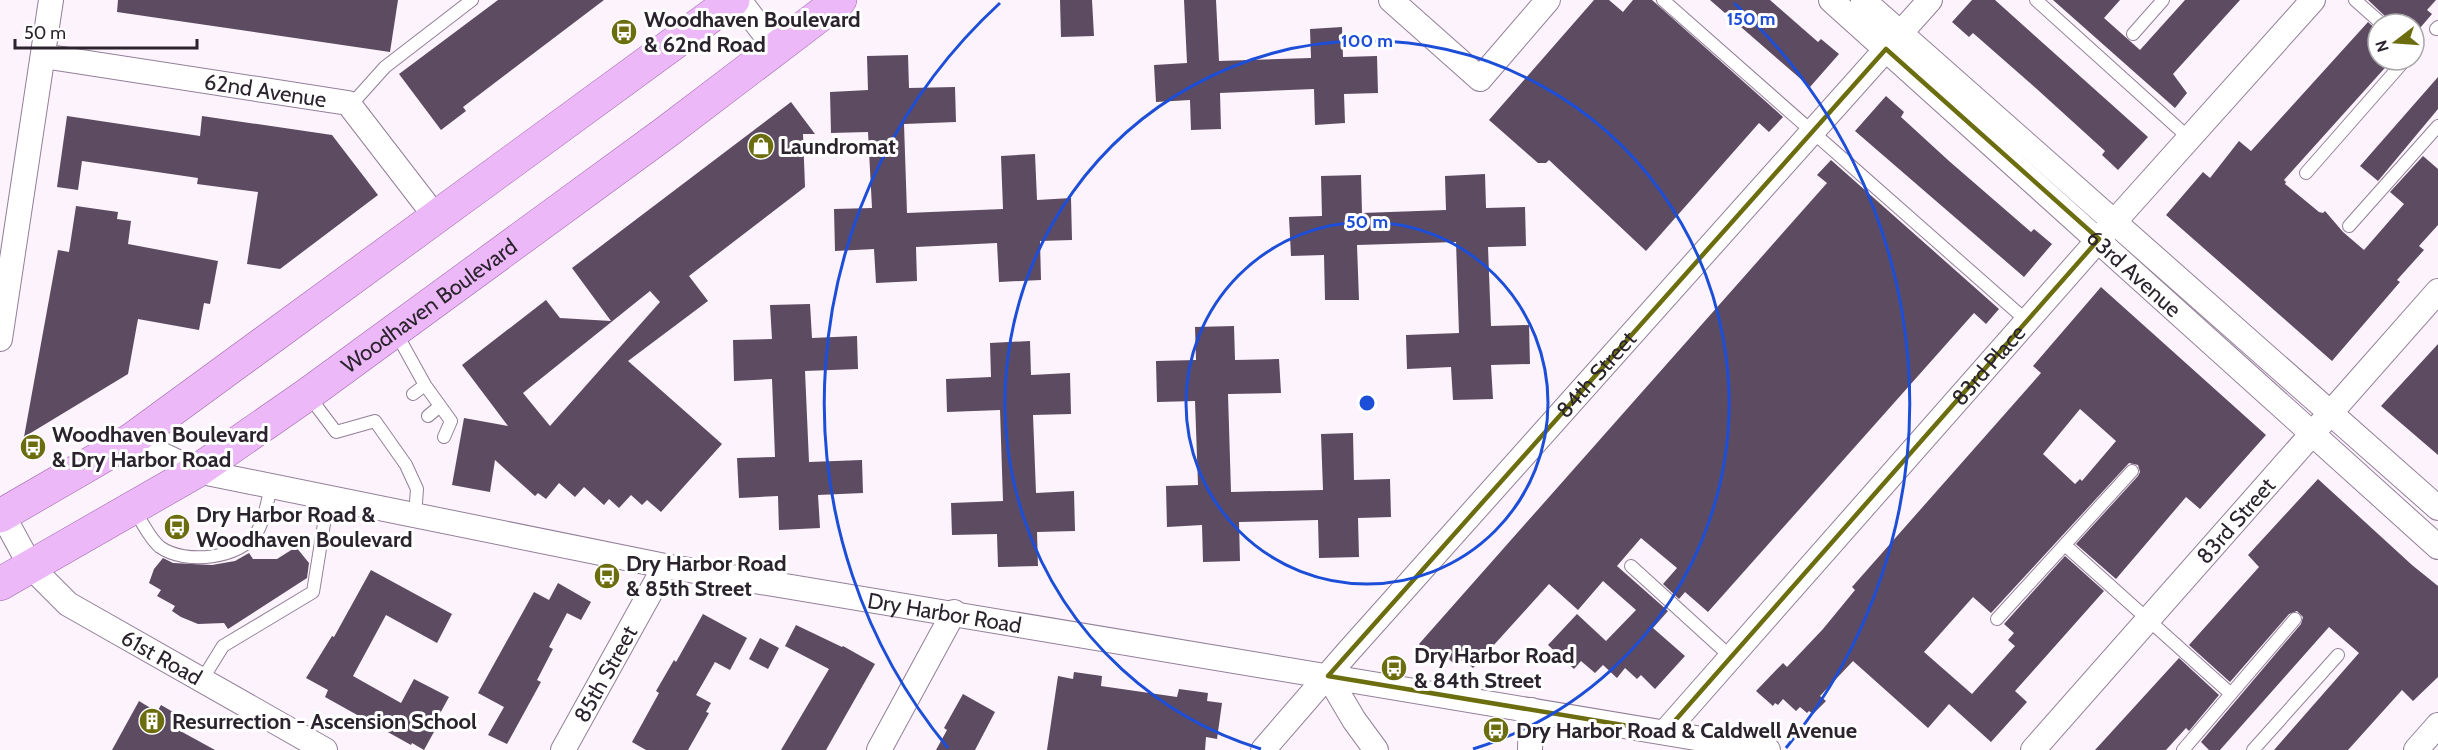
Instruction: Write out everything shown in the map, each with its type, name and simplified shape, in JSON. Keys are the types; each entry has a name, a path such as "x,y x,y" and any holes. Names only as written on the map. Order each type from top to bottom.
{"main road":[{"path":"1,513 131,440 733,0"},
{"name":"Woodhaven Boulevard","path":"0,584 24,555 134,508 197,471 308,394 665,133 840,0"}],"street":[{"path":"0,339 51,0"},
{"path":"739,0 776,49"},
{"path":"1391,0 1480,79 1548,0"},
{"name":"63rd Avenue","path":"1831,0 1893,41 2115,221 2438,508"},
{"name":"63rd Avenue","path":"1863,0 1893,41 2099,239 2438,547"},
{"name":"84th Street","path":"1263,750 1930,0"},
{"name":"83rd Place","path":"1665,732 2099,239 2313,0"},
{"name":"62nd Avenue","path":"43,56 348,103 435,216"},
{"name":"83rd Street","path":"2033,750 2438,291"},
{"name":"Dry Harbor Road","path":"131,440 197,471 665,566 954,612 1768,750"},
{"name":"61st Road","path":"1,513 24,555 68,604 325,750"},
{"name":"85th Street","path":"563,750 665,566"},
{"path":"879,750 954,612"},
{"path":"1328,676 1354,720 1376,750"},
{"path":"1530,750 1531,710"},
{"path":"2416,750 2438,725"}],"lane":[{"path":"350,106 374,78 398,56 472,0"},
{"path":"1663,0 2027,321"},
{"path":"2036,0 2189,138"},
{"path":"2133,34 2163,0"},
{"path":"2355,0 2368,12"},
{"path":"2306,173 2394,72"},
{"path":"2349,226 2438,126"},
{"path":"395,330 425,385 451,421 444,437"},
{"path":"413,394 425,385"},
{"path":"308,394 336,432 380,418 411,461 417,489 415,516"},
{"path":"428,416 440,406"},
{"path":"1997,619 2132,471"},
{"path":"134,508 156,543 162,548 183,556 213,555 241,546 257,533 271,487"},
{"path":"202,680 223,646 313,592 328,499"},
{"path":"2066,546 2231,694"},
{"path":"1631,566 1731,657"},
{"path":"2183,750 2295,619"},
{"path":"2253,750 2338,655"}],"highlighted area":[{"path":"1886,49 2099,239 1665,732 1328,676"}],"building":[{"path":"118,0 398,0 390,52 117,12"},
{"path":"498,0 604,0 463,107 466,111 441,130 399,74"},
{"path":"1060,0 1092,0 1094,36 1061,37"},
{"path":"1184,0 1216,0 1219,61 1311,58 1310,29 1342,27 1343,57 1377,56 1378,93 1344,94 1345,123 1315,125 1314,89 1220,93 1221,129 1191,130 1190,100 1156,102 1154,65 1187,63"},
{"path":"1594,0 1609,0 1623,12 1633,0 1652,0 1783,117 1769,132 1759,123 1646,251 1549,160 1546,163 1538,163 1489,120"},
{"path":"1710,0 1770,0 1818,42 1821,39 1839,54 1810,87"},
{"path":"1972,0 1995,0 2148,137 2118,170 2102,155 2105,151 2039,91 1973,33 1969,37 1952,22"},
{"path":"2053,0 2120,0 2104,18 2140,50 2185,0 2240,0 2173,74 2187,93 2175,108"},
{"path":"2368,0 2436,0 2427,10 2432,14 2426,21 2426,12 2381,12"},
{"path":"2366,24 2366,72 2381,72 2284,180 2285,184 2319,212 2325,211 2343,232 2364,250 2404,204 2390,192 2423,156 2438,169 2438,225 2419,246 2424,250 2397,280 2400,282 2332,361 2166,215 2203,172 2210,178 2239,141 2251,151"},
{"path":"908,55 909,88 955,87 956,122 904,124 907,213 1003,209 1001,156 1035,154 1037,200 1071,198 1072,240 1040,241 1041,280 999,282 997,243 916,247 917,281 876,283 874,249 835,251 834,209 872,208 868,132 831,133 830,92 868,90 867,56"},
{"path":"2438,77 2438,109 2378,181 2360,166"},
{"path":"1886,96 1904,112 1901,117 1949,161 2031,232 2034,229 2052,244 2024,277 1855,131"},
{"path":"791,102 815,134 803,134 805,187 689,276 708,301 628,361 722,444 661,512 647,500 642,505 631,495 619,508 609,499 604,505 584,487 575,497 559,483 546,499 538,493 535,496 495,460 490,492 452,485 464,418 508,426 462,365 546,300 560,318 611,321 572,268","holes":["650,291 660,302 550,426 523,393"]},
{"path":"67,116 200,136 202,116 332,135 378,195 280,269 247,264 258,192 197,184 198,178 82,161 78,190 57,187"},
{"path":"1831,160 1999,309 1986,324 1974,313 1708,612 1685,592 1679,599 1663,584 1677,568 1641,538 1617,566 1668,611 1653,628 1685,656 1655,689 1641,675 1637,679 1625,668 1617,678 1603,665 1595,673 1581,661 1574,669 1548,645 1577,614 1606,641 1636,610 1603,581 1578,610 1549,584 1473,668 1463,659 1456,666 1448,658 1444,662 1439,657 1436,660 1419,644 1827,183 1817,175"},
{"path":"1485,174 1486,208 1525,207 1526,246 1488,247 1491,326 1529,325 1530,364 1491,365 1493,399 1453,400 1451,367 1407,369 1406,335 1459,333 1456,242 1357,245 1359,300 1325,300 1324,255 1291,256 1289,217 1322,216 1321,176 1361,175 1362,213 1446,210 1445,176"},
{"path":"76,206 118,212 117,219 131,221 128,244 218,261 210,304 204,303 199,330 138,319 128,374 24,437 58,250 69,252"},
{"path":"2101,287 2266,435 2200,509 2186,497 2116,579 2076,544 2138,476 2140,472 2138,465 2129,463 1991,613 1973,597 1924,652 1972,694 2015,646 2008,640 2014,633 2004,624 2065,556 2104,591 2015,691 2027,702 1991,742 1949,704 1928,728 1853,661 1820,696 1826,701 1813,714 1809,711 1807,713 1800,707 1796,711 1783,699 1778,705 1775,703 1773,706 1756,691 1783,663 1787,667 1823,629 1855,590 1852,587 2041,373 2033,366","holes":["2080,409 2116,441 2082,481 2080,479 2075,484 2043,454"]},
{"path":"810,304 812,338 857,336 858,369 805,371 809,462 862,460 863,493 818,495 820,528 779,530 778,496 739,498 737,458 775,457 772,379 734,381 733,340 772,339 770,305"},
{"path":"1234,326 1235,360 1279,359 1281,393 1228,394 1231,492 1323,490 1321,434 1353,433 1354,480 1390,479 1391,517 1358,518 1359,557 1319,558 1318,520 1239,522 1240,561 1203,562 1202,525 1167,527 1166,486 1198,485 1195,401 1157,402 1156,361 1196,360 1195,327"},
{"path":"1030,341 1031,375 1070,373 1071,414 1033,415 1036,493 1074,491 1075,531 1037,532 1038,566 998,567 997,534 952,535 951,503 1003,501 1000,410 947,412 946,379 991,377 990,343"},
{"path":"2438,344 2438,455 2381,406"},
{"path":"2318,479 2438,586 2438,677 2413,701 2402,690 2348,750 2274,750 2359,653 2329,627 2220,750 2209,750 2201,742 2301,624 2303,617 2297,611 2289,614 2230,682 2189,645 2259,567 2248,555"},
{"path":"296,547 309,563 307,578 228,629 224,623 198,624 181,617 172,611 175,606 157,596 161,590 149,583 154,569 163,558 173,563 212,565 235,561 249,553 253,559 277,559"},
{"path":"371,570 452,614 437,643 386,615 353,676 401,703 414,679 449,697 437,719 440,721 424,750 325,697 328,690 306,678 332,636 334,637"},
{"path":"558,583 591,602 581,620 567,613 549,647 553,649 537,680 541,682 507,744 488,735 504,707 478,693 534,592 549,600"},
{"path":"703,614 747,638 730,670 715,662 696,695 711,703 706,712 709,713 688,750 646,750 632,742 659,693 656,691 674,660 676,662"},
{"path":"796,625 843,646 875,664 826,750 781,750 829,669 785,646"},
{"path":"760,638 779,648 768,669 749,659"},
{"path":"2179,658 2219,695 2189,731 2186,728 2166,750 2095,750"},
{"path":"1074,672 1102,676 1101,686 1177,697 1179,689 1208,693 1207,701 1222,703 1217,739 1206,737 1205,750 1047,750 1058,676 1073,679"},
{"path":"963,694 995,712 975,750 936,750 947,730 944,728"},
{"name":"Resurrection - Ascension School","path":"139,701 157,712 161,705 180,716 173,727 215,750 112,750"}],"place":[{"name":"Woodhaven Boulevard & 62nd Road","path":"624,32"},
{"name":"Laundromat","path":"761,146"},
{"name":"Woodhaven Boulevard & Dry Harbor Road","path":"33,447"},
{"name":"Dry Harbor Road & Woodhaven Boulevard","path":"177,527"},
{"name":"Dry Harbor Road & 85th Street","path":"607,576"},
{"name":"Dry Harbor Road & 84th Street","path":"1394,668"},
{"name":"Resurrection - Ascension School","path":"152,721"},
{"name":"Dry Harbor Road & Caldwell Avenue","path":"1496,730"}]}
